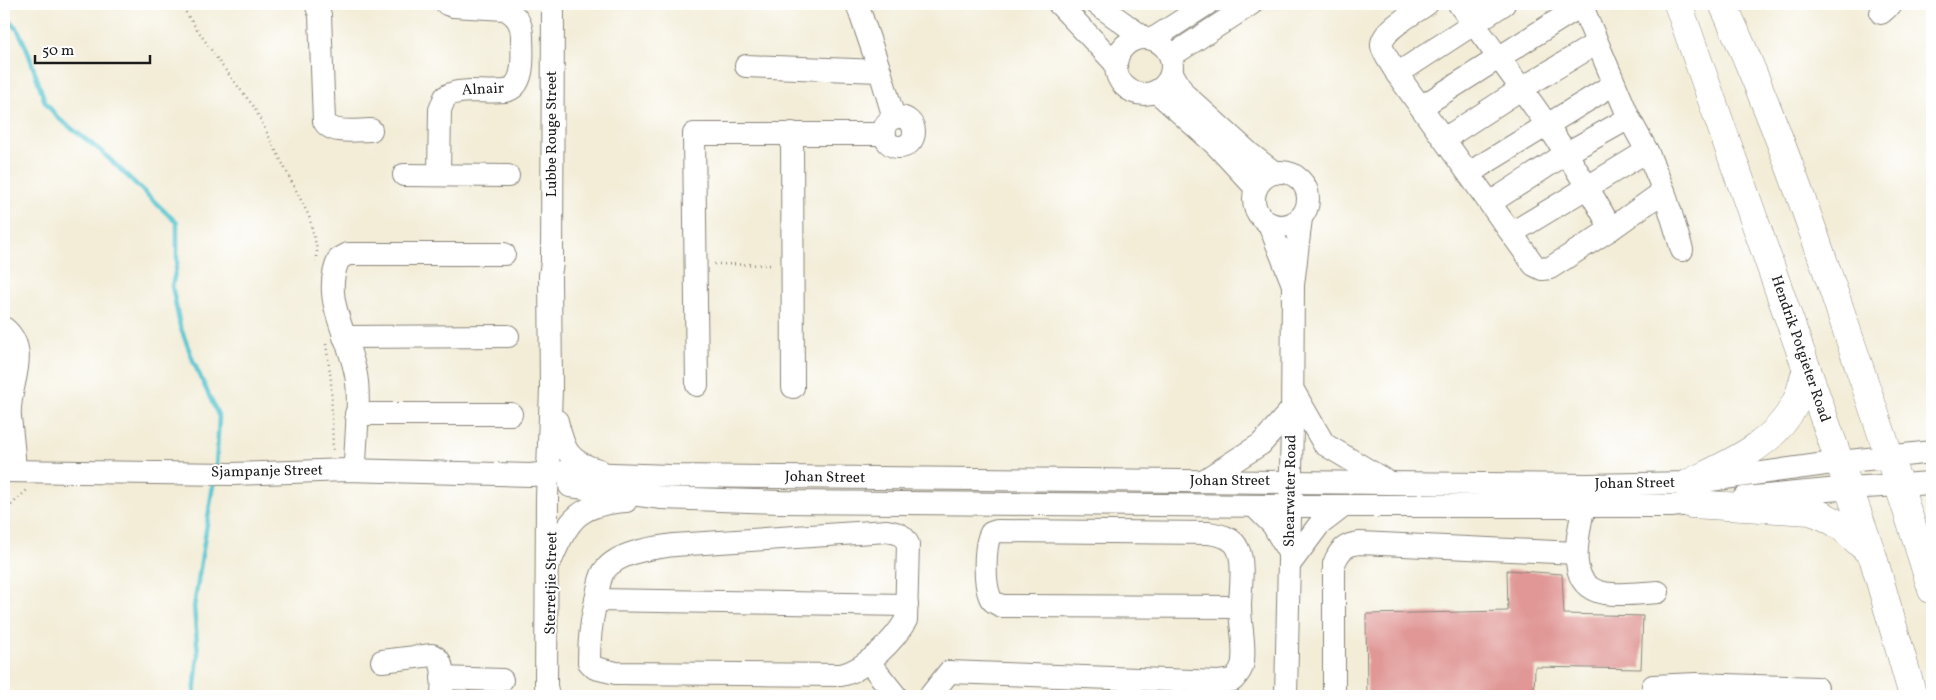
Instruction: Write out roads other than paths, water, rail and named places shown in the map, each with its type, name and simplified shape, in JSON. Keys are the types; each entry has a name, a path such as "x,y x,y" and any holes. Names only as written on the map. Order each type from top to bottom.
{"main road":[{"name":"Hendrik Potgieter Road","path":"1678,4 1873,557 1913,696"},
{"path":"1723,4 1805,206 1900,486 1932,590"},
{"path":"1690,493 1769,438 1784,422 1796,402 1807,369"},
{"path":"1690,493 1810,510 1822,514 1842,525 1873,557"},
{"path":"1920,551 1932,526"}],"street":[{"path":"316,4 320,15 324,121 333,130 371,130"},
{"name":"Alnair","path":"439,174 440,110 445,97 456,92 507,90 518,83 521,75 522,34 518,19 512,13 505,9 452,6 447,4"},
{"name":"Lubbe Rouge Street","path":"547,477 551,388 550,275 552,263 553,4"},
{"path":"697,385 694,134 792,133 889,126 880,71 857,4"},
{"path":"1059,4 1116,64 1120,80 1132,92 1149,94 1157,92 1169,80 1171,64 1251,4"},
{"path":"1097,4 1148,38 1160,43 1184,94 1275,173"},
{"path":"1116,64 1122,48 1128,43 1148,38 1207,4"},
{"path":"1427,4 1388,31 1383,38 1382,47 1397,74 1534,266 1542,269 1550,268 1611,229 1664,191"},
{"path":"1459,4 1489,11"},
{"path":"1421,107 1581,4 1629,118 1647,152 1664,191 1682,250"},
{"path":"1397,74 1489,11"},
{"path":"1489,11 1498,57 1567,153 1588,186 1611,229"},
{"path":"1444,140 1521,89 1597,43"},
{"path":"746,66 880,71"},
{"path":"1469,173 1614,84"},
{"path":"1157,92 1216,145 1256,188"},
{"path":"1490,203 1567,153 1629,118"},
{"path":"792,133 793,387"},
{"path":"1512,233 1647,152"},
{"path":"1275,173 1292,175 1304,186 1307,202 1305,211 1301,218 1286,226 1269,224 1257,212 1254,204 1256,188 1268,176 1275,173"},
{"path":"404,175 508,176"},
{"name":"Shearwater Road","path":"1286,696 1293,285 1301,218"},
{"name":"Shearwater Road","path":"1269,224 1293,285"},
{"path":"351,470 357,382 335,339 336,312 333,290 336,265 342,256 504,254"},
{"name":"Lubbe Rouge Street","path":"547,477 556,417 556,278 552,263"},
{"path":"4,328 15,341 18,351 7,416 13,437 9,471"},
{"path":"335,339 508,336"},
{"path":"1202,481 1261,444 1292,399 1324,444 1331,450 1390,483"},
{"path":"356,414 511,414"},
{"name":"Johan Street","path":"556,417 562,443 574,460 620,476"},
{"name":"Johan Street","path":"1690,493 1840,462 1932,452"},
{"name":"Sjampanje Street","path":"9,471 232,474 351,470 547,477"},
{"name":"Johan Street","path":"547,477 620,476 1390,483 1585,496"},
{"name":"Johan Street","path":"547,477 662,498"},
{"name":"Sterretjie Street","path":"547,477 552,558 551,686 548,695"},
{"name":"Sterretjie Street","path":"547,477 546,686 548,695"},
{"name":"Johan Street","path":"552,558 561,536 570,521 584,510 600,504 662,498 781,502 1344,506 1849,488 1932,483"},
{"path":"1585,496 1576,552 1578,575 1582,582 1602,593 1658,592"},
{"path":"1254,506 1273,525 1289,559 1320,525 1344,506"},
{"path":"930,696 950,672 1209,682 1232,680 1241,670 1243,660 1240,607 1241,561 1238,548 1231,540 1221,535 1209,533 997,531 991,533 985,552 990,598 995,604 1002,606 1240,607"},
{"path":"887,532 899,533 908,544 906,620 900,630 860,668 842,675 606,671 596,668 589,662 591,626 596,600 604,572 612,564 644,550 674,545 887,532"},
{"path":"1334,696 1334,564 1337,556 1346,546 1360,543 1576,552"},
{"path":"596,600 907,605"},
{"path":"382,661 432,655 439,658 442,664 442,687 502,680"},
{"path":"868,661 896,696"},
{"path":"1653,686 1696,684 1817,688"}],"waterway":[{"path":"4,14 18,30 27,49 45,102 58,118 101,151 177,223 177,264 172,286 180,326 194,363 219,417 216,467"},
{"path":"194,696 198,655 194,607 214,479"}]}
